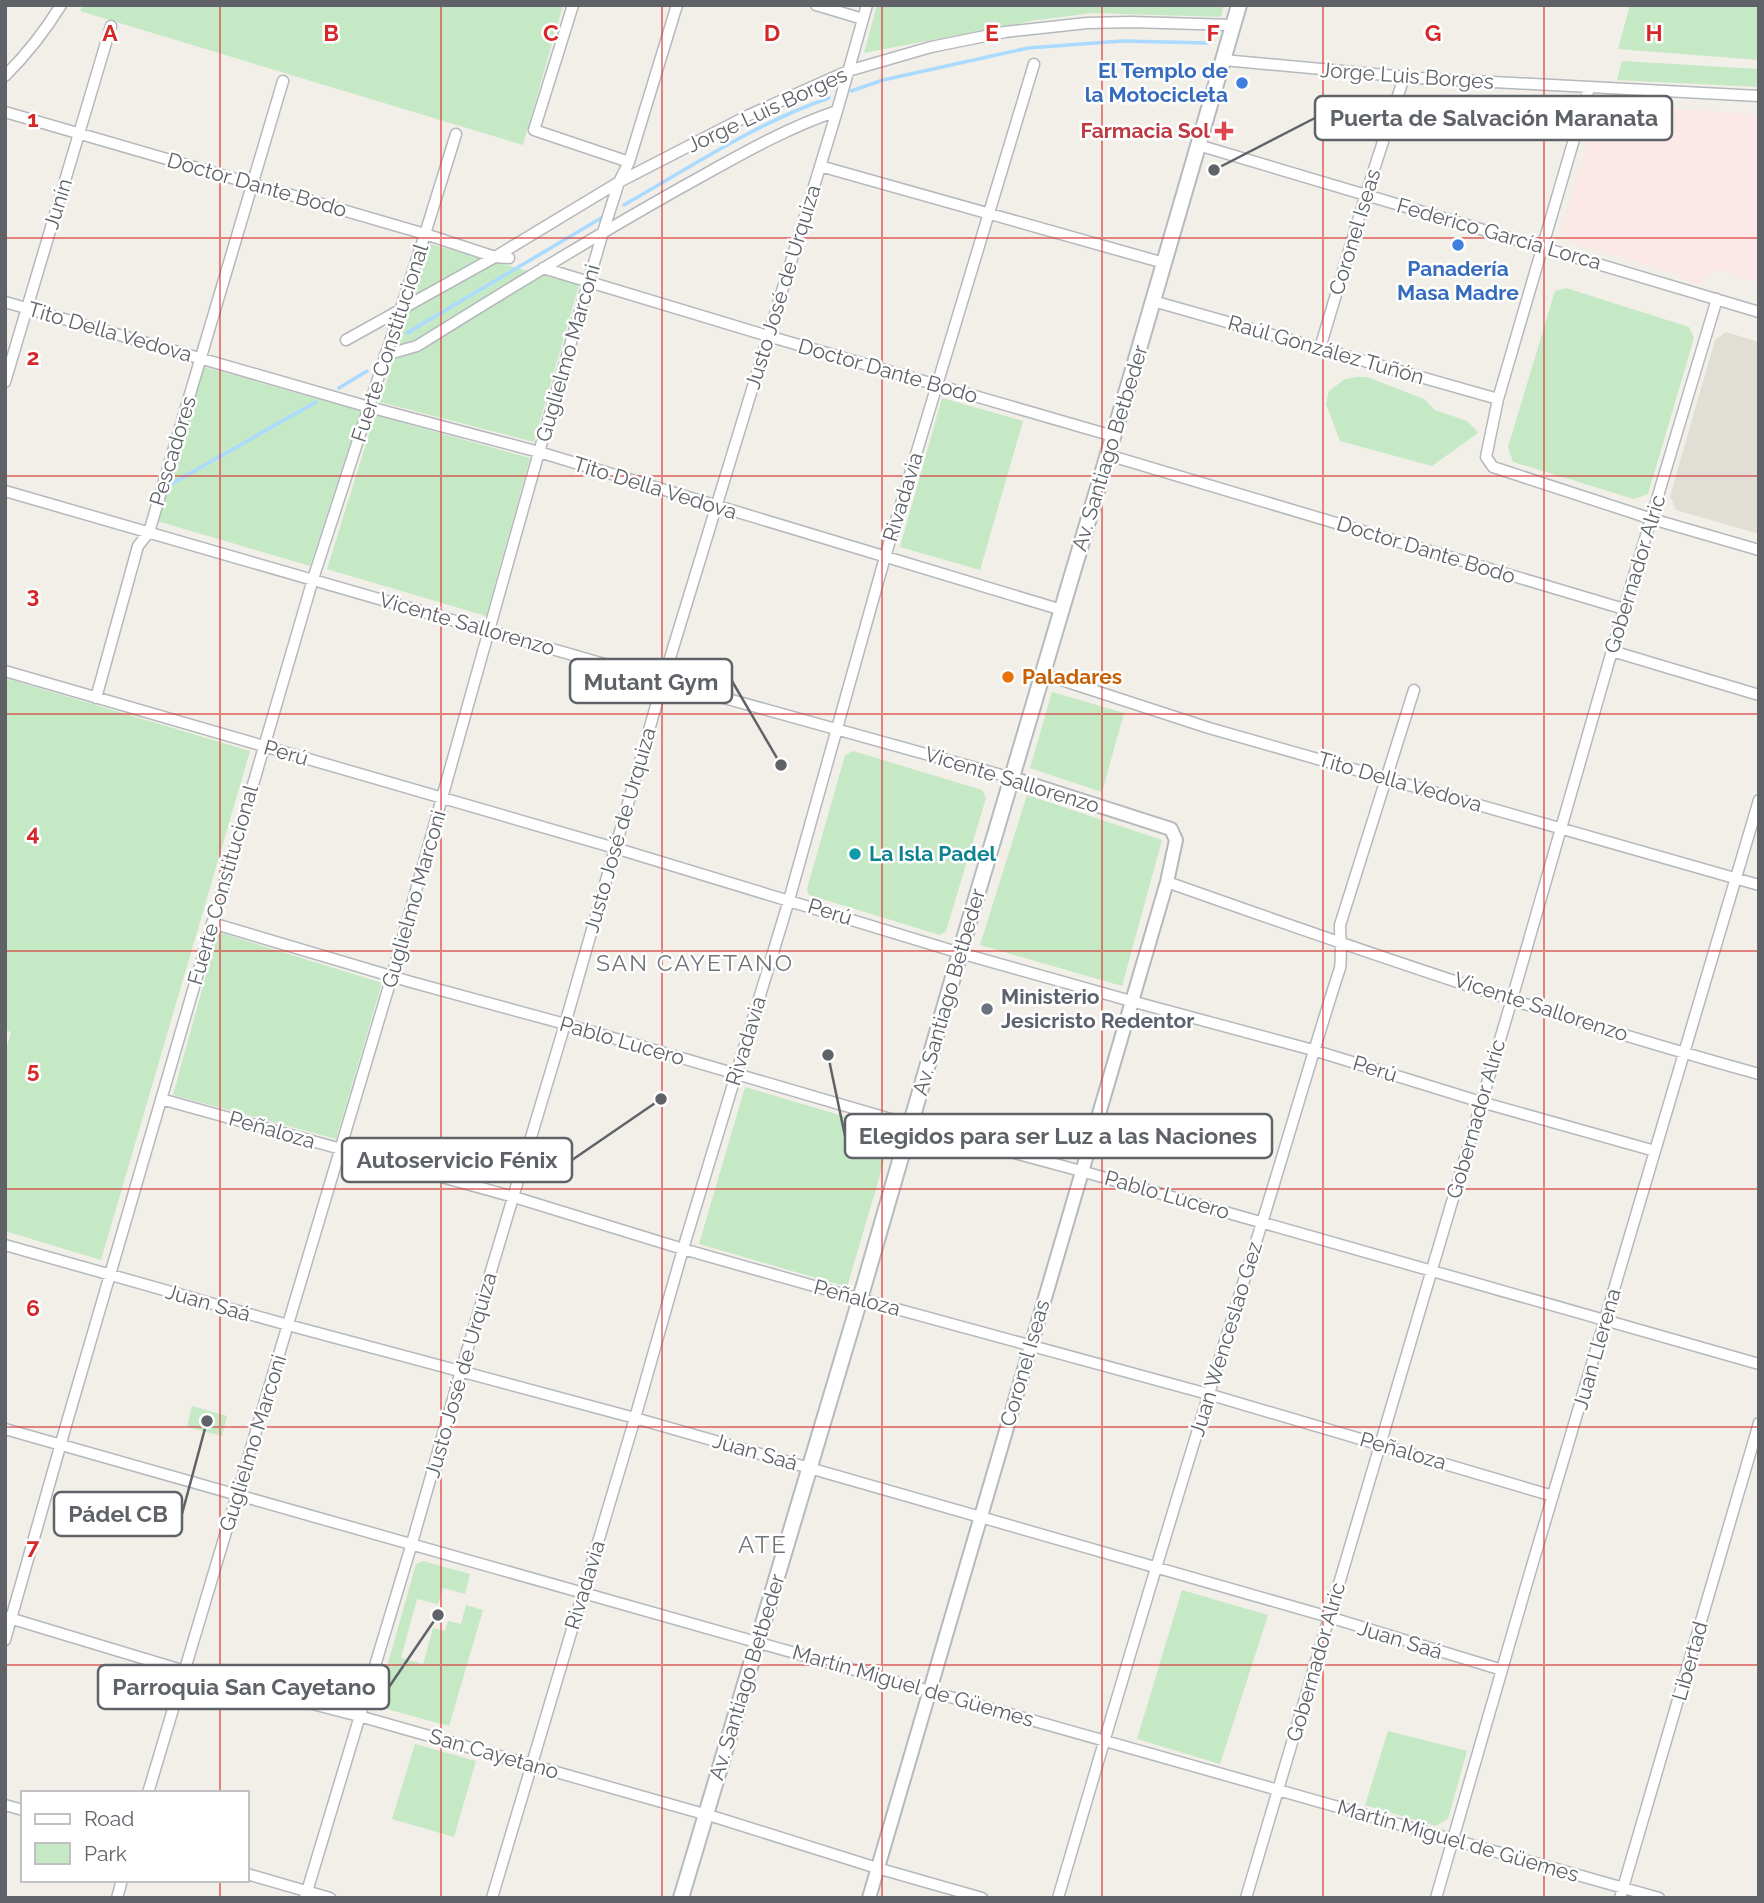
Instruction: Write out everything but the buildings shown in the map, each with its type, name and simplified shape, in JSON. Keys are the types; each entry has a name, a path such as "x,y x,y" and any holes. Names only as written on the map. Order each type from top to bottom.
{"main road":[{"name":"Av. Santiago Betbeder","path":"681,1898 860,1299 1239,5"}],"street":[{"path":"5,76 24,57 61,5"},
{"path":"573,5 534,130 629,162"},
{"name":"Guglielmo Marconi","path":"149,1791 393,976 603,232 619,181 629,162 677,5"},
{"path":"816,5 863,19"},
{"name":"Justo José de Urquiza","path":"306,1894 565,1024 663,681 837,111 866,5"},
{"name":"Jorge Luis Borges","path":"346,340 495,257 619,181 747,116 848,71 931,47 1005,32 1087,23 1233,25"},
{"name":"Junín","path":"5,382 111,26"},
{"name":"Jorge Luis Borges","path":"1223,60 1404,77 1759,96"},
{"name":"Rivadavia","path":"492,1898 683,1248 789,900 885,557 1034,64"},
{"name":"Coronel Iseas","path":"1320,348 1404,77"},
{"name":"Pescadores","path":"96,698 138,546 149,532 283,81"},
{"path":"1589,88 1498,399 1486,457 1493,467 1652,519 1759,550"},
{"name":"Jorge Luis Borges","path":"385,355 417,346 603,232 754,147 817,117 837,111"},
{"name":"Doctor Dante Bodo","path":"5,113 425,234 495,257 509,258"},
{"name":"Fuerte Constitucional","path":"5,1640 8,1618 313,579 456,134"},
{"name":"Federico García Lorca","path":"1198,145 1759,312"},
{"path":"820,166 1164,263"},
{"name":"Doctor Dante Bodo","path":"543,268 1113,436"},
{"name":"Gobernador Alric","path":"1246,1898 1717,299"},
{"name":"Raúl González Tuñón","path":"1153,301 1498,399"},
{"name":"Tito Della Vedova","path":"5,302 369,407 539,452 1062,610"},
{"name":"Doctor Dante Bodo","path":"1108,455 1624,610"},
{"name":"Vicente Sallorenzo","path":"5,491 663,681 1012,778 1171,829"},
{"path":"1612,651 1759,695"},
{"name":"Perú","path":"5,671 615,848 960,953 1313,1050 1481,1102 1655,1151"},
{"name":"Tito Della Vedova","path":"1043,674 1209,728 1759,885"},
{"name":"Juan Wenceslao Gez","path":"1058,1898 1208,1394 1340,968 1340,925 1414,690"},
{"name":"Juan Llerena","path":"1436,1898 1759,800"},
{"name":"Coronel Iseas","path":"869,1898 1167,882 1176,840 1171,829"},
{"name":"Vicente Sallorenzo","path":"1167,882 1512,999 1683,1053 1759,1073"},
{"name":"Pablo Lucero","path":"212,923 911,1125 1759,1364"},
{"name":"Peñaloza","path":"161,1099 514,1197 860,1299 1208,1394 1553,1496"},
{"name":"Juan Saá","path":"5,1244 288,1325 635,1418 1502,1670"},
{"name":"Libertad","path":"1622,1893 1759,1423"},
{"name":"Martín Miguel de Güemes","path":"5,1429 1453,1839 1622,1893 1659,1898"},
{"name":"San Cayetano","path":"8,1618 185,1671 359,1716 706,1815 982,1898"},
{"path":"248,1874 306,1894 330,1898"}],"shaded area":[{"path":"1608,106 1759,114 1759,282 1718,270 1710,273 1700,284 1682,279 1681,275 1565,240 1562,229 1597,112"},
{"path":"1726,332 1759,342 1759,534 1676,510 1670,496 1715,340"}],"green space":[{"path":"83,5 563,5 523,145 80,11"},
{"path":"877,5 1224,5 1221,17 1093,13 1037,20 864,53"},
{"path":"1630,5 1759,5 1759,60 1618,49"},
{"path":"1622,61 1759,69 1759,87 1617,80"},
{"path":"430,244 579,285 534,442 380,402"},
{"path":"1566,288 1689,327 1694,338 1648,494 1634,499 1513,462 1508,447 1555,291"},
{"path":"204,367 361,411 310,566 157,521"},
{"path":"1367,377 1424,399 1435,410 1467,421 1478,433 1432,466 1340,441 1326,404 1329,391 1345,379"},
{"path":"942,398 1023,421 980,570 900,547"},
{"path":"375,415 530,458 486,616 327,569"},
{"path":"5,678 250,751 101,1260 5,1231 5,1053 11,1032 5,1030"},
{"path":"1052,692 1124,713 1102,792 1030,768"},
{"name":"La Isla Padel","path":"853,751 982,790 986,798 946,931 940,935 809,895 807,889 845,755"},
{"path":"1027,795 1162,840 1122,986 980,945"},
{"path":"218,932 382,983 336,1139 173,1095"},
{"path":"745,1087 893,1131 847,1287 699,1244"},
{"path":"192,1406 227,1416 222,1436 187,1427"},
{"path":"423,1561 470,1574 465,1594 443,1588 438,1604 417,1599 401,1658 423,1664 433,1628 445,1631 448,1621 461,1624 466,1605 483,1610 449,1726 383,1708 378,1699 416,1564"},
{"path":"1182,1590 1268,1615 1220,1764 1137,1739"},
{"path":"1388,1731 1467,1751 1448,1819 1435,1826 1365,1805"},
{"path":"415,1744 476,1761 454,1837 392,1819"}],"waterway":[{"path":"851,91 883,80 1028,48 1122,41 1207,43"},
{"path":"624,205 750,133 829,98"},
{"path":"407,333 603,217"},
{"path":"339,388 367,371"},
{"path":"166,487 316,402"}],"place":[{"name":"El Templo de la Motocicleta","path":"1242,83"},
{"name":"Farmacia Sol","path":"1224,131"},
{"name":"Puerta de Salvación Maranata","path":"1214,170"},
{"name":"Panadería Masa Madre","path":"1458,245"},
{"name":"Paladares","path":"1008,677"},
{"name":"Mutant Gym","path":"781,765"},
{"name":"La Isla Padel","path":"855,854"},
{"name":"Ministerio Jesicristo Redentor","path":"987,1009"},
{"name":"Elegidos para ser Luz a las Naciones","path":"828,1055"},
{"name":"Autoservicio Fénix","path":"661,1099"},
{"name":"Pádel CB","path":"207,1421"},
{"name":"Parroquia San Cayetano","path":"438,1615"}],"district":[{"name":"SAN CAYETANO","path":"695,963"},
{"name":"ATE","path":"763,1545"}]}
